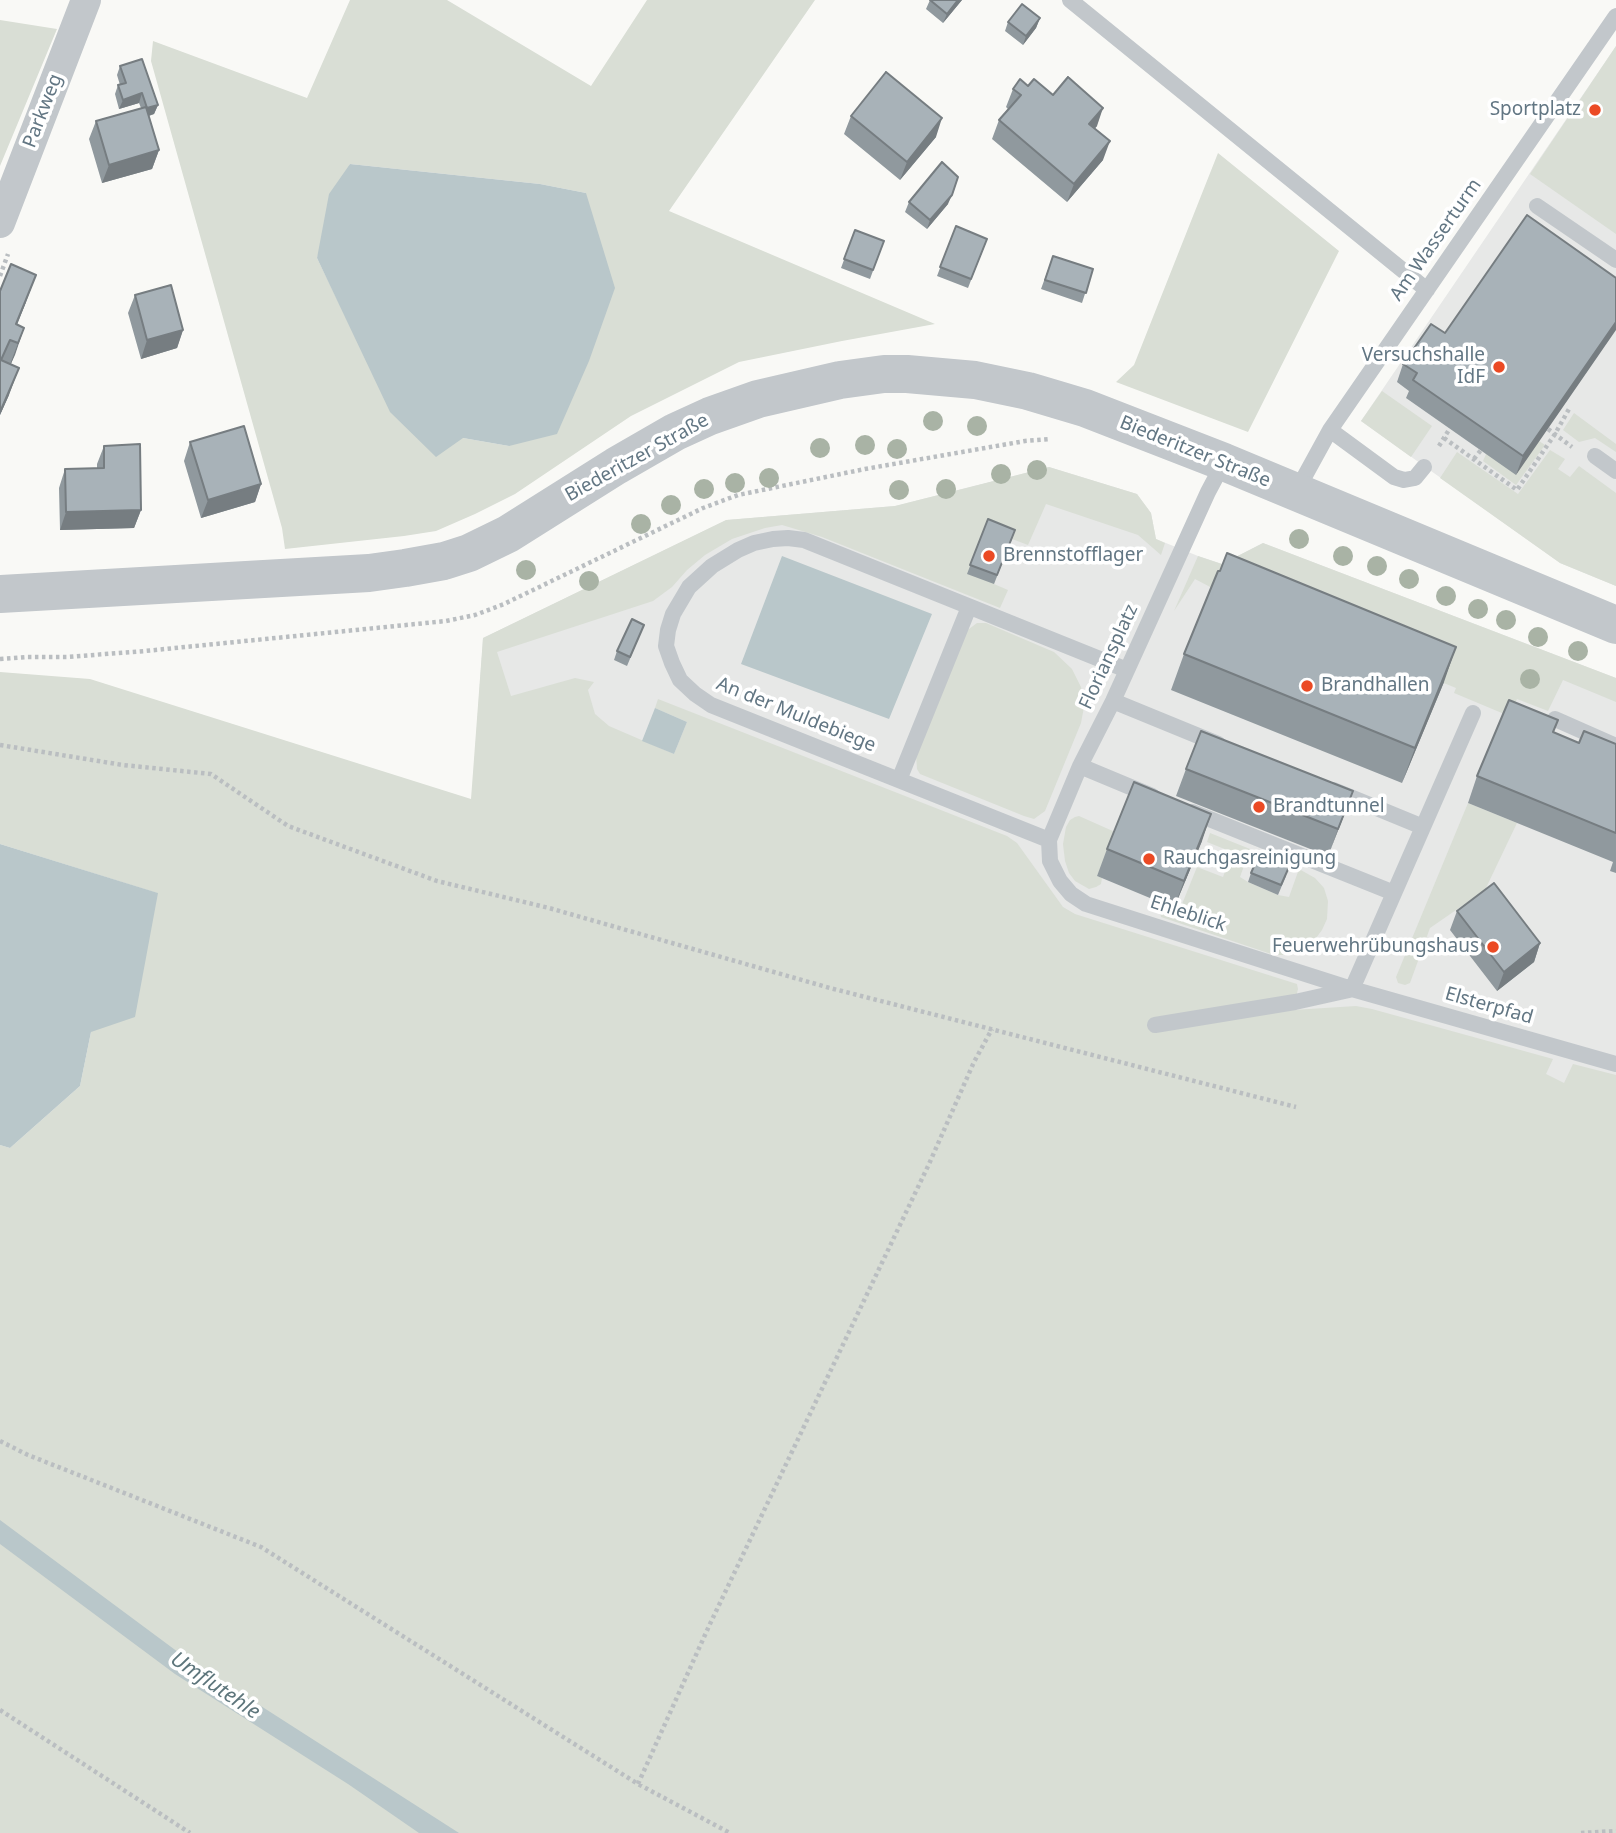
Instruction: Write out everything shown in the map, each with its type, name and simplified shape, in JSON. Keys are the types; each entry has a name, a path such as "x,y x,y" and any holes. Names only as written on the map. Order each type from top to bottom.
{"street":[{"name":"Parkweg","path":"0,223 86,0"},
{"name":"Biederitzer Straße","path":"0,594 369,573 444,561 469,553 508,534 635,454 710,416 758,399 866,376 907,374 975,380 1028,391 1085,408 1216,477 1296,492 1616,625"}],"lane":[{"path":"1070,0 1427,290"},
{"name":"Am Wasserturm","path":"1296,492 1330,430 1616,16"},
{"path":"1537,206 1616,260"},
{"path":"1330,430 1394,477 1404,480 1415,478 1424,467"},
{"path":"1595,456 1616,471"},
{"name":"Floriansplatz","path":"1049,840 1080,766 1113,701 1216,477"},
{"name":"An der Muldebiege","path":"1049,840 711,705 680,680 672,663 666,646 673,614 690,587 718,561 754,543 788,538 804,540 1127,670"},
{"path":"899,780 969,607"},
{"path":"1113,701 1229,748"},
{"path":"1155,1025 1294,1002 1352,989 1473,713"},
{"path":"1555,719 1616,746"},
{"path":"1080,766 1394,893"},
{"path":"1320,785 1423,827"},
{"name":"Ehleblick","path":"1049,840 1050,861 1060,881 1071,894 1086,904 1352,989"},
{"name":"Elsterpfad","path":"1352,989 1616,1064"}],"path":[{"path":"1444,438 1517,490 1569,409"},
{"path":"0,659 145,651 456,619 504,604 703,508 738,495 945,454 1054,439"},
{"path":"1474,459 1481,450"},
{"path":"0,745 122,765 211,774 288,826 437,881 549,908 750,967 1296,1107"},
{"path":"638,1784 709,1626 929,1164 974,1062 992,1029"},
{"path":"0,1441 28,1455 261,1547 638,1784 730,1833"},
{"path":"0,1710 190,1833"},
{"path":"1581,1833 1616,1831"}],"shaded area":[{"path":"350,0 447,0 591,86 647,0 815,0 669,211 935,324 739,362 631,416 515,494 436,531 285,549 282,528 151,61 153,41 307,98","holes":["350,164 540,184 586,193 509,446 463,438 353,332 317,258"]},
{"path":"0,20 57,29 0,166"},
{"path":"1616,46 1616,586 1560,563 1361,421"},
{"name":"Sportplatz","path":"1616,46 1616,234 1530,174"},
{"path":"1218,153 1339,251 1248,432 1116,382 1134,365"},
{"path":"1382,391 1432,426 1411,457 1361,421"},
{"path":"1574,413 1616,444 1616,452 1595,438 1579,442 1563,430"},
{"path":"1539,441 1545,445 1516,485 1483,461 1486,454"},
{"path":"1550,450 1565,459 1558,469 1570,477 1579,466 1616,493 1616,586 1560,563 1440,478 1457,452 1518,494"},
{"path":"1049,467 1137,494 1151,513 1156,539 1198,556 1222,564 1263,543 1616,678 1616,1130 472,799 483,638 727,520 895,506"},
{"path":"1049,467 1137,494 1151,513 1156,539 1165,543 1161,555 1138,535 1046,504 1028,545 1012,539 994,584 1008,590 1000,608 822,537 782,525 765,528 732,539 705,555 672,587 653,601 497,652 511,696 575,678 594,682 588,690 595,714 609,726 674,754 687,722 655,708 658,699 1007,836 1017,843 1063,907 1075,914 1297,984 1293,1010 1356,1006 1372,1009 1553,1059 1546,1074 1564,1083 1573,1064 1616,1075 1616,1833 0,1833 0,1145 10,1148 80,1086 91,1032 157,893 0,844 0,672 90,679 471,799 483,638 726,520 895,506"},
{"path":"1263,543 1616,678 1616,702 1563,680 1548,711 1517,699 1509,716 1454,693 1456,688 1195,579 1174,611 1198,556 1222,564"},
{"path":"977,623 986,623 1054,652 1072,669 1081,687 1084,707 1081,723 1045,811 1034,819 920,774 917,769 916,755 965,632"},
{"path":"1468,803 1517,823 1485,890 1430,928 1410,983 1398,983 1396,977"},
{"path":"1079,816 1115,832 1097,876 1102,878 1101,884 1089,889 1075,881 1065,861 1063,844 1066,827 1070,820"},
{"path":"1210,833 1250,849 1240,877 1278,895 1289,897 1299,869 1315,878 1324,888 1328,901 1327,919 1313,942 1290,955 1274,955 1161,917 1159,908 1178,914 1197,867 1223,877 1232,852 1207,842"}],"water":[{"path":"350,164 540,184 586,193 615,288 589,361 557,434 509,446 463,438 436,457 390,412 317,258 329,194"},
{"path":"782,556 932,614 889,719 741,664"},
{"path":"655,708 687,722 674,754 642,741"},
{"path":"0,844 158,893 135,1017 91,1032 80,1086 10,1148 0,1145"},
{"name":"Umflutehle","path":"0,1520 186,1658 459,1833 419,1833 348,1784 175,1674 0,1544"}],"building":[{"path":"930,0 958,0 947,14"},
{"path":"1022,4 1040,18 1026,36 1008,22"},
{"path":"142,59 158,105 147,108 142,93 123,100 118,85 126,83 120,66"},
{"path":"886,72 942,118 907,162 851,116"},
{"path":"1068,77 1103,108 1089,124 1110,141 1074,184 999,120 1021,95 1013,89 1020,79 1028,86 1034,79 1053,95"},
{"path":"146,107 159,150 109,165 96,121"},
{"path":"942,162 958,177 952,195 930,220 909,202"},
{"name":"Versuchshalle IdF","path":"1527,215 1616,278 1616,322 1523,456 1413,380 1417,373 1403,364 1431,324 1445,333"},
{"path":"956,226 987,239 971,279 940,267"},
{"path":"855,230 884,241 873,270 844,259"},
{"path":"1053,256 1093,269 1086,293 1045,280"},
{"path":"11,264 36,275 16,324 24,328 18,343 10,340 1,360 19,368 0,412 0,291"},
{"path":"171,285 183,330 147,340 135,295"},
{"path":"244,426 261,484 208,500 190,442"},
{"path":"140,444 141,510 66,512 65,469 104,468 104,446"},
{"name":"Brennstofflager","path":"988,519 1015,530 997,575 970,565"},
{"name":"Brandhallen","path":"1227,553 1456,647 1415,748 1184,654"},
{"path":"632,619 644,625 630,657 617,651"},
{"path":"1509,700 1558,720 1553,732 1579,743 1584,731 1616,744 1616,833 1477,776"},
{"path":"1201,731 1353,791 1338,829 1186,769"},
{"path":"1134,782 1211,814 1184,881 1107,849"},
{"path":"1259,855 1289,867 1281,885 1251,873"},
{"path":"1494,883 1540,943 1504,972 1457,911"}],"place":[{"name":"Sportplatz","path":"1595,110"},
{"name":"Versuchshalle IdF","path":"1499,367"},
{"name":"Brennstofflager","path":"989,556"},
{"name":"Brandhallen","path":"1307,686"},
{"name":"Brandtunnel","path":"1259,807"},
{"name":"Rauchgasreinigung","path":"1149,859"},
{"name":"Feuerwehrübungshaus","path":"1493,947"}]}
